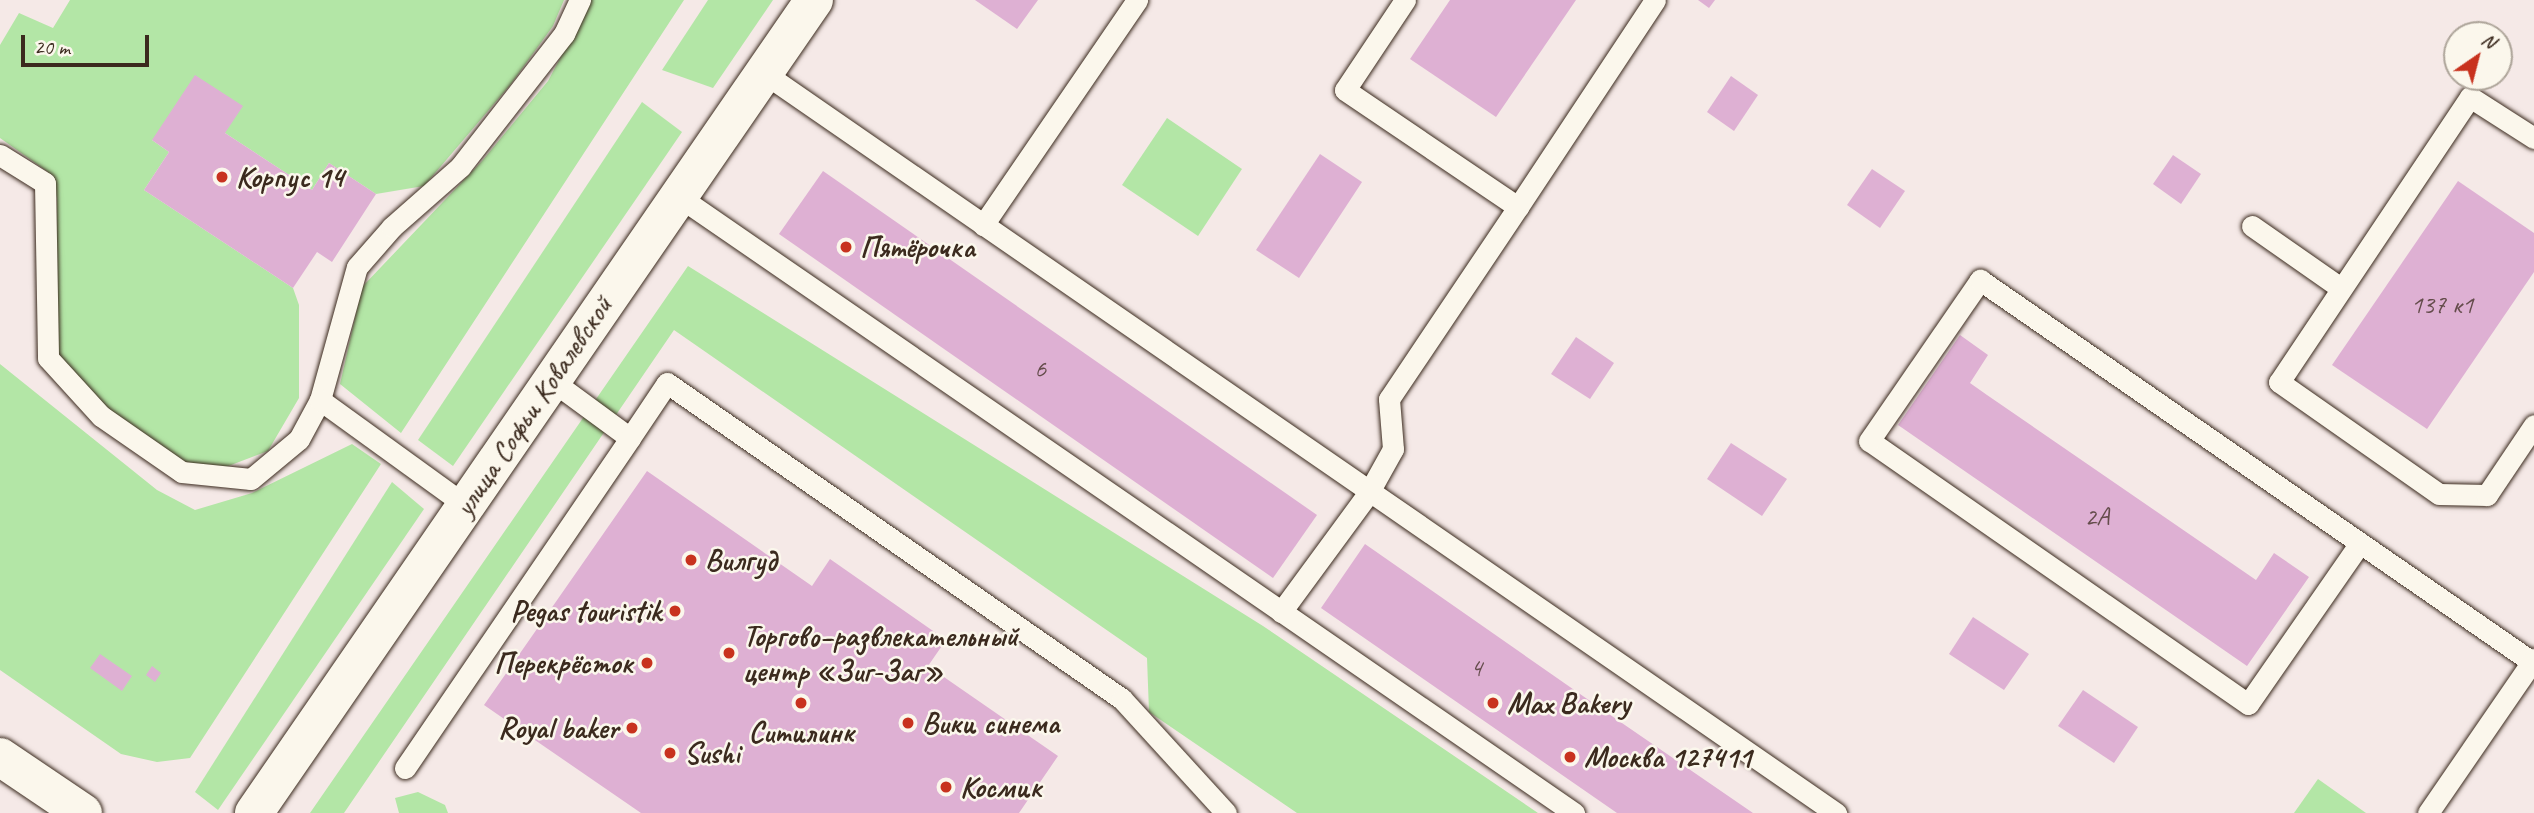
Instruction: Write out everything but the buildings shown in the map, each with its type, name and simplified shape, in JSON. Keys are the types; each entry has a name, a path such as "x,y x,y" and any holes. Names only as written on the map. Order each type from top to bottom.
{"street":[{"name":"улица Софьи Ковалевской","path":"254,813 814,0"},
{"path":"0,757 83,813"}],"lane":[{"path":"0,155 45,183 48,358 102,416 182,472 251,479 299,439 320,400 357,267 392,227 460,167 564,34 580,0"},
{"path":"983,225 1137,0"},
{"path":"1405,0 1345,90 1518,206"},
{"path":"1281,612 1368,492 1393,449 1389,399 1655,0"},
{"path":"764,73 1824,810"},
{"path":"2534,138 2470,97 2279,382 2440,494 2487,495 2534,425"},
{"path":"678,196 1574,813"},
{"path":"2252,226 2342,288"},
{"path":"2360,544 2248,704 1869,441 1980,280 2360,544 2533,660 2428,813"},
{"path":"551,380 630,438"},
{"path":"405,768 667,383 1122,699 1226,813"},
{"path":"320,400 465,505"}],"green space":[{"path":"70,0 564,0 553,26 511,84 424,186 376,194 329,163 312,190 225,133 152,140 169,152 144,190 293,288 299,305 299,398 268,451 218,470 182,461 106,410 56,352 57,198 48,172 0,138 0,45 19,13 53,28"},
{"path":"591,0 684,0 401,433 340,384 362,287 482,161 548,81"},
{"path":"708,0 773,0 713,88 662,70"},
{"path":"642,102 682,132 453,466 418,440"},
{"path":"1167,118 1242,169 1198,236 1122,185"},
{"path":"688,266 1263,626 1538,813 1297,813 1149,712 1147,658 674,330 344,813 310,813"},
{"path":"0,364 157,490 195,510 252,493 352,444 381,464 190,758 157,762 121,754 0,670"},
{"path":"392,482 424,509 218,810 195,792"},
{"path":"2318,779 2366,813 2294,813"},
{"path":"418,792 445,805 448,813 399,813 395,798"}],"place":[{"name":"Корпус 14","path":"222,177"},
{"name":"Пятёрочка","path":"846,247"},
{"name":"Вилгуд","path":"691,560"},
{"name":"Pegas touristik","path":"675,611"},
{"name":"Торгово–развлекательный центр «Зиг-Заг»","path":"729,653"},
{"name":"Перекрёсток","path":"647,663"},
{"name":"Ситилинк","path":"801,703"},
{"name":"Max Bakery","path":"1493,703"},
{"name":"Вики синема","path":"908,723"},
{"name":"Royal baker","path":"632,728"},
{"name":"Sushi","path":"670,753"},
{"name":"Москва 127411","path":"1570,757"},
{"name":"Космик","path":"946,787"}]}
